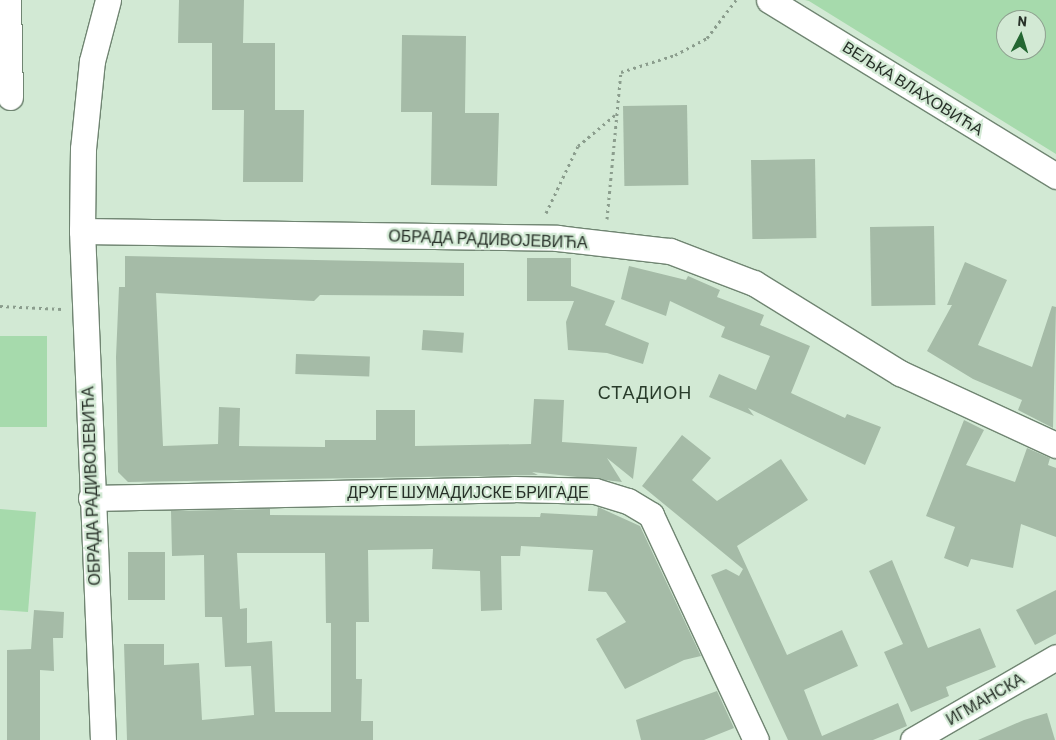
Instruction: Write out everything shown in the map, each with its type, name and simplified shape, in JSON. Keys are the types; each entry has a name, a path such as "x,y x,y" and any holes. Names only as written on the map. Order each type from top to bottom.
{"street":[{"path":"8,0 10,97"},
{"name":"ОБРАДА РАДИВОЈЕВИЋА","path":"103,740 91,498 82,232 83,150 92,61 108,0"},
{"name":"ВЕЉКА ВЛАХОВИЋА","path":"770,0 1056,176"},
{"name":"ОБРАДА РАДИВОЈЕВИЋА","path":"82,232 547,238 670,251 754,282 900,373 1056,445"},
{"name":"ДРУГЕ ШУМАДИЈСКЕ БРИГАДЕ","path":"91,498 514,488 595,491 628,501 651,515 756,740"},
{"name":"ИГМАНСКА","path":"913,740 1056,657"}],"path":[{"path":"604,244 621,72 676,55 707,38 736,0"},
{"path":"546,213 578,146 617,113"},
{"path":"0,306 84,310"}],"green space":[{"path":"805,0 1056,0 1056,154 809,1"},
{"path":"0,336 47,336 47,427 0,427"},
{"path":"0,509 36,512 28,612 0,610"}],"building":[{"path":"179,0 244,0 243,43 275,43 275,110 304,110 303,182 243,182 244,110 212,110 212,43 178,43"},
{"path":"402,35 466,36 465,113 499,113 497,186 431,185 432,112 401,112"},
{"path":"687,105 688,185 624,186 623,106"},
{"path":"815,159 816,238 752,239 751,160"},
{"path":"934,226 935,305 871,306 870,227"},
{"path":"125,256 464,263 464,296 320,295 314,301 156,293 163,446 218,444 219,407 240,408 239,446 325,447 325,440 376,440 376,410 415,410 415,446 531,444 534,399 564,400 562,442 637,447 633,479 607,458 622,482 532,472 538,475 128,482 118,472 116,357 119,287 125,287"},
{"path":"527,258 571,258 571,286 615,301 605,325 649,343 643,364 607,353 568,350 566,322 574,301 527,301"},
{"path":"965,262 1007,280 978,345 1032,367 1052,306 1056,307 1053,428 1018,410 1022,400 973,379 927,351 952,305 947,305"},
{"path":"629,266 686,280 688,276 720,290 717,297 764,315 760,325 810,346 791,393 845,418 847,414 881,427 865,465 748,408 754,416 709,397 719,374 756,390 770,356 721,337 725,327 670,301 666,316 621,299"},
{"path":"423,330 464,333 463,353 422,350"},
{"path":"296,354 370,357 369,377 295,374"},
{"path":"964,420 984,430 966,465 1015,482 1027,448 1050,458 1048,465 1056,468 1056,537 1021,524 1013,568 971,559 968,567 944,558 955,527 926,516"},
{"path":"682,435 711,458 692,480 717,501 781,459 808,500 737,546 787,655 842,630 858,666 804,690 822,736 898,703 907,726 873,740 788,740 711,575 726,569 739,576 743,569 642,486"},
{"path":"598,507 640,526 701,656 684,660 625,689 596,639 626,622 606,592 588,591 593,550 521,546 520,556 501,556 502,610 481,611 480,571 432,569 433,549 368,550 369,622 356,622 356,679 362,679 361,721 373,721 373,740 127,740 124,644 164,644 164,665 199,663 202,720 254,715 251,666 225,667 222,617 205,617 204,555 172,556 171,511 270,509 270,515 540,517 541,513 597,516","holes":["237,553 325,553 326,623 331,623 331,712 275,712 272,641 247,643 247,608 240,609"]},
{"path":"128,552 165,552 165,600 128,600"},
{"path":"892,560 928,648 980,628 996,667 946,687 949,696 911,712 884,652 903,644 869,571"},
{"path":"1056,590 1056,634 1035,645 1016,610"},
{"path":"34,610 64,612 63,638 53,638 54,671 40,670 40,740 7,740 7,650 31,649"},
{"path":"717,691 734,728 704,740 641,740 636,720"},
{"path":"1047,713 1055,740 978,740 1024,720"}],"district":[{"name":"СТАДИОН","path":"645,392"}]}
